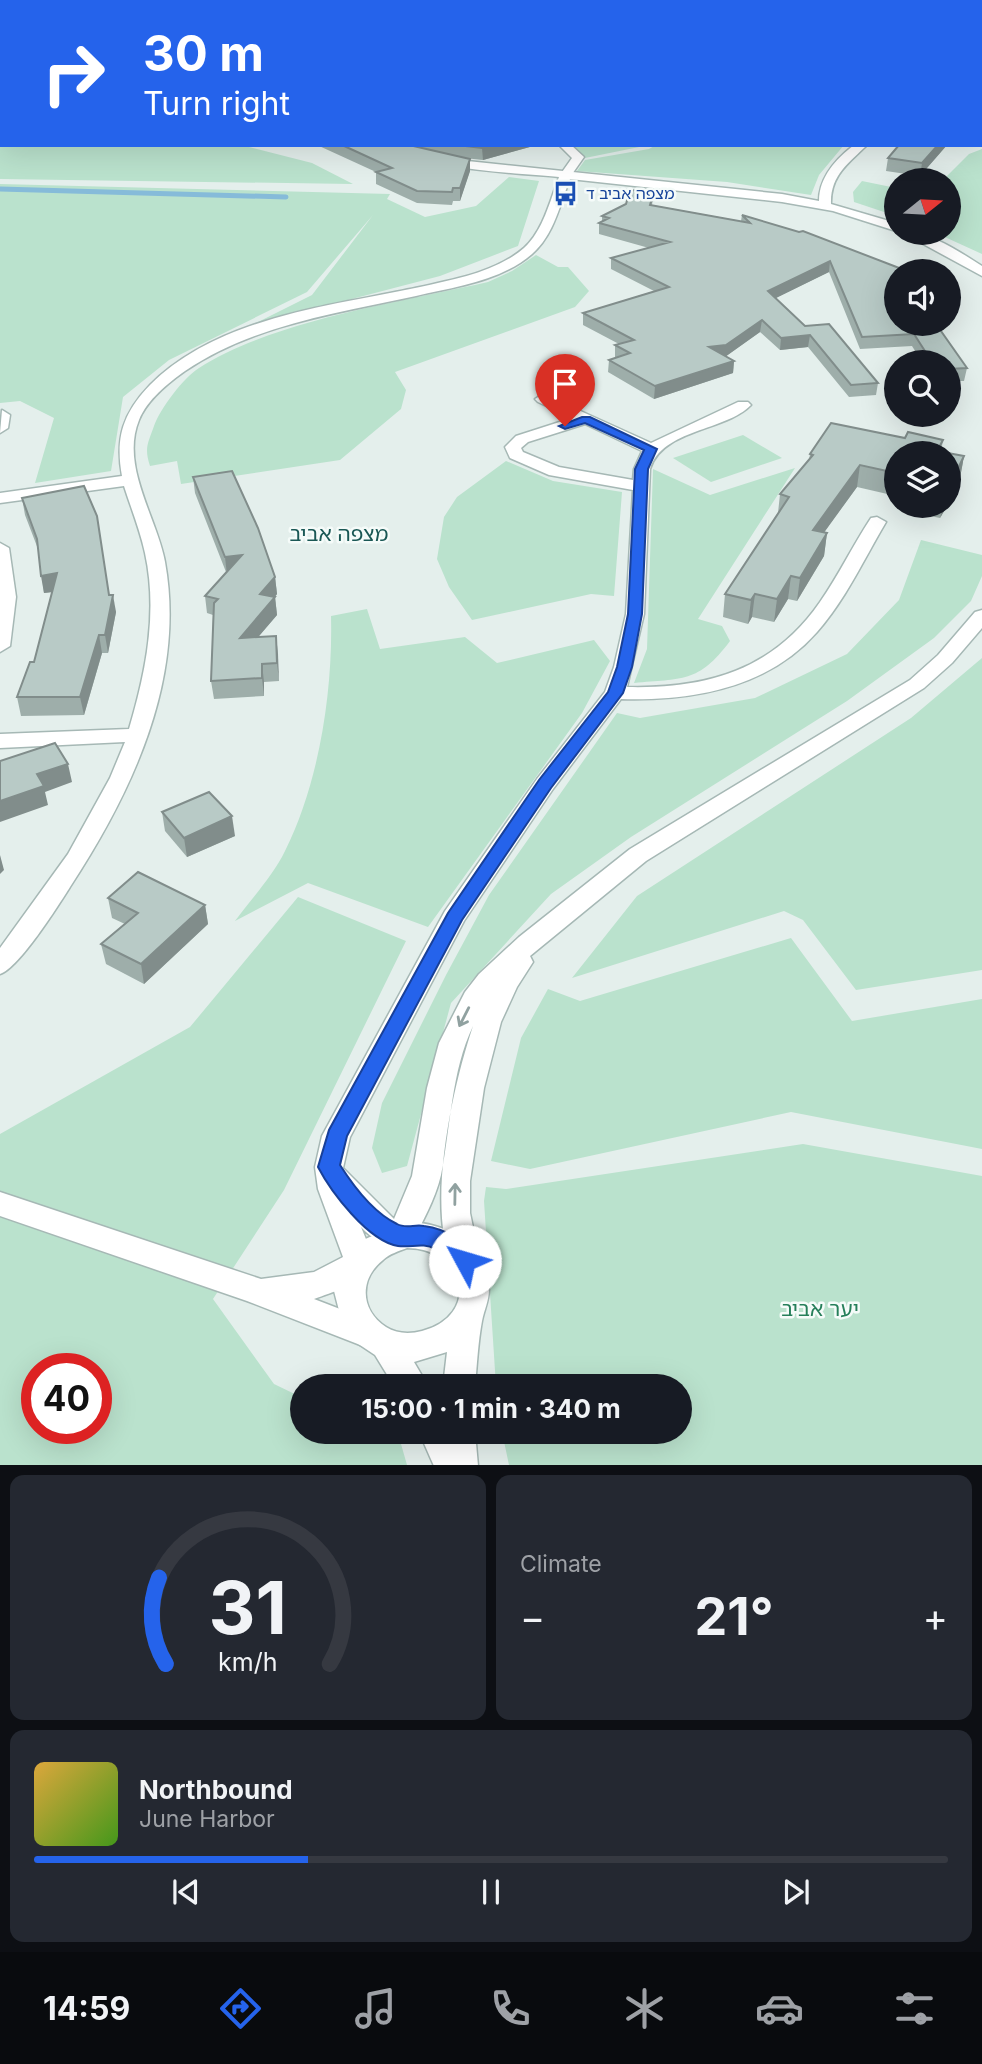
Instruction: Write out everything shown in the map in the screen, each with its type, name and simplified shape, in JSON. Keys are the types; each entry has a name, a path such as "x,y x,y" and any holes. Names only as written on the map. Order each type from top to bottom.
{"street":[{"path":"400,147 416,154 458,163 754,194 825,206 884,223"},
{"path":"0,965 20,941 85,844 115,789 138,735 157,654 159,578 154,549 129,480 126,455 127,438 136,410 144,398 175,371 208,350 254,332 437,288 508,263 528,251 537,241 566,175 578,157 566,147"},
{"path":"825,206 824,196 834,172 849,154 859,147"},
{"path":"936,245 982,272"},
{"path":"543,399 651,449"},
{"path":"402,1374 377,1339 355,1320 349,1302 349,1283 358,1263 332,1189 329,1167 336,1136 454,917 545,784 615,693 627,657 635,614 642,469 651,449 743,405"},
{"path":"586,419 522,439 513,447 516,455 555,471 641,487"},
{"path":"0,498 129,480"},
{"path":"615,693 655,695 721,684 745,677 764,665 796,643 813,626 877,523"},
{"path":"0,548 6,570 7,600 0,646"},
{"path":"400,1236 415,1209 426,1176 441,1088 461,1021 488,981 528,943 638,855 917,684 953,651 982,616"},
{"path":"0,741 138,735"},
{"path":"465,1261 454,1194 478,1048 486,1024 513,971 562,917"},
{"path":"329,1167 359,1206 377,1224 400,1236"},
{"path":"0,1204 252,1289 377,1339 407,1348 429,1345 449,1336 464,1322 473,1304 475,1284 458,1251 442,1240 423,1235 385,1240 358,1263 306,1290 252,1289"},
{"path":"460,1374 468,1313"},
{"path":"441,1444 451,1465"},
{"path":"460,1444 461,1465"}],"green space":[{"path":"0,147 249,147 312,163 353,184 0,179"},
{"path":"572,147 639,147 585,158"},
{"path":"842,147 819,175 811,195 727,182 577,171 585,160 649,149"},
{"path":"982,149 982,254 961,244 961,168 955,168 969,154"},
{"path":"509,177 539,181 518,246 440,276 252,325 312,295 373,215 307,292 169,360 123,397 111,471 35,483 54,418 20,401 0,403 0,184 390,194 387,199 425,217 476,206"},
{"path":"862,181 884,186 884,212 854,202 853,192"},
{"path":"536,255 558,267 568,267 589,291 575,307 395,372 406,390 401,409 340,460 181,484 177,461 150,466 147,455 149,441 157,419 167,403 193,372 229,351 264,337 339,314 488,282 512,271"},
{"path":"743,435 782,458 711,482 673,458"},
{"path":"506,461 553,481 622,492 614,596 591,594 472,620 449,587 437,559 444,517 457,497"},
{"path":"795,468 698,619 722,626 730,641 719,655 698,672 677,679 634,683 647,649 653,469 710,495"},
{"path":"921,540 982,555 982,576 971,601 934,638 847,701 631,837 551,894 451,1003 407,1166 382,1173 372,1148 382,1103 446,975 489,895 617,713 640,718 755,698 847,654 899,600"},
{"path":"367,609 380,649 465,637 497,663 594,640 610,661 582,713 428,927 308,883 235,921 280,860 307,796 322,736 326,706 331,616"},
{"path":"982,658 982,970 856,990 803,920 784,911 572,978 637,896 911,718"},
{"path":"298,897 406,941 284,1190 213,1299 274,1384 290,1392 290,1444 401,1444 407,1465 0,1465 0,1134 190,1027"},
{"path":"791,938 852,1021 982,999 982,1149 791,1112 530,1169 491,1161 521,1038 548,989 580,1001"},
{"name":"יער אביב","path":"803,1144 982,1176 982,1465 509,1465 505,1444 692,1444 692,1374 495,1374 484,1201 486,1187 506,1189"}],"building":[{"path":"346,147 418,147 470,159 460,188 453,188 452,192 417,191 376,172 392,168"},
{"path":"897,147 936,147 922,163 888,158"},
{"path":"630,190 654,192 650,205 750,223 742,215 803,231 884,262 884,336 862,337 830,261 768,291 805,326 829,324 878,383 851,385 810,335 781,338 762,320 726,345 709,347 734,361 655,386 609,360 630,353 615,345 634,340 583,313 669,287 611,258 670,242 599,223 609,218 602,216 626,204"},
{"path":"915,336 944,336 954,350 924,350"},
{"path":"831,423 905,438 908,432 943,440 884,441 884,470 860,465 813,530 827,533 800,578 791,576 777,599 755,594 751,600 725,594 789,497 780,494 813,455 810,454"},
{"path":"232,471 258,528 275,577 260,594 275,597 240,638 276,636 277,663 262,664 262,678 211,681 214,603 218,599 205,596 242,555 225,557 193,477"},
{"path":"84,486 97,516 109,595 113,595 105,635 99,635 80,697 17,697 30,662 34,662 57,573 41,576 37,539 22,498"},
{"path":"55,743 68,764 37,774 44,786 0,801 0,761"},
{"path":"209,792 232,816 184,838 162,812"},
{"path":"138,872 205,905 141,964 101,944 138,913 108,898"}],"waterway":[{"path":"0,189 286,197"}],"place":[{"name":"מצפה אביב ד","path":"566,193"}],"district":[{"name":"מצפה אביב","path":"339,533"}],"route":[{"path":"465,1261 458,1251 442,1240 423,1235 398,1237 377,1224 344,1189 329,1167 336,1136 454,917 545,784 615,693 624,667 635,614 642,469 651,449 586,419 565,426"}]}
